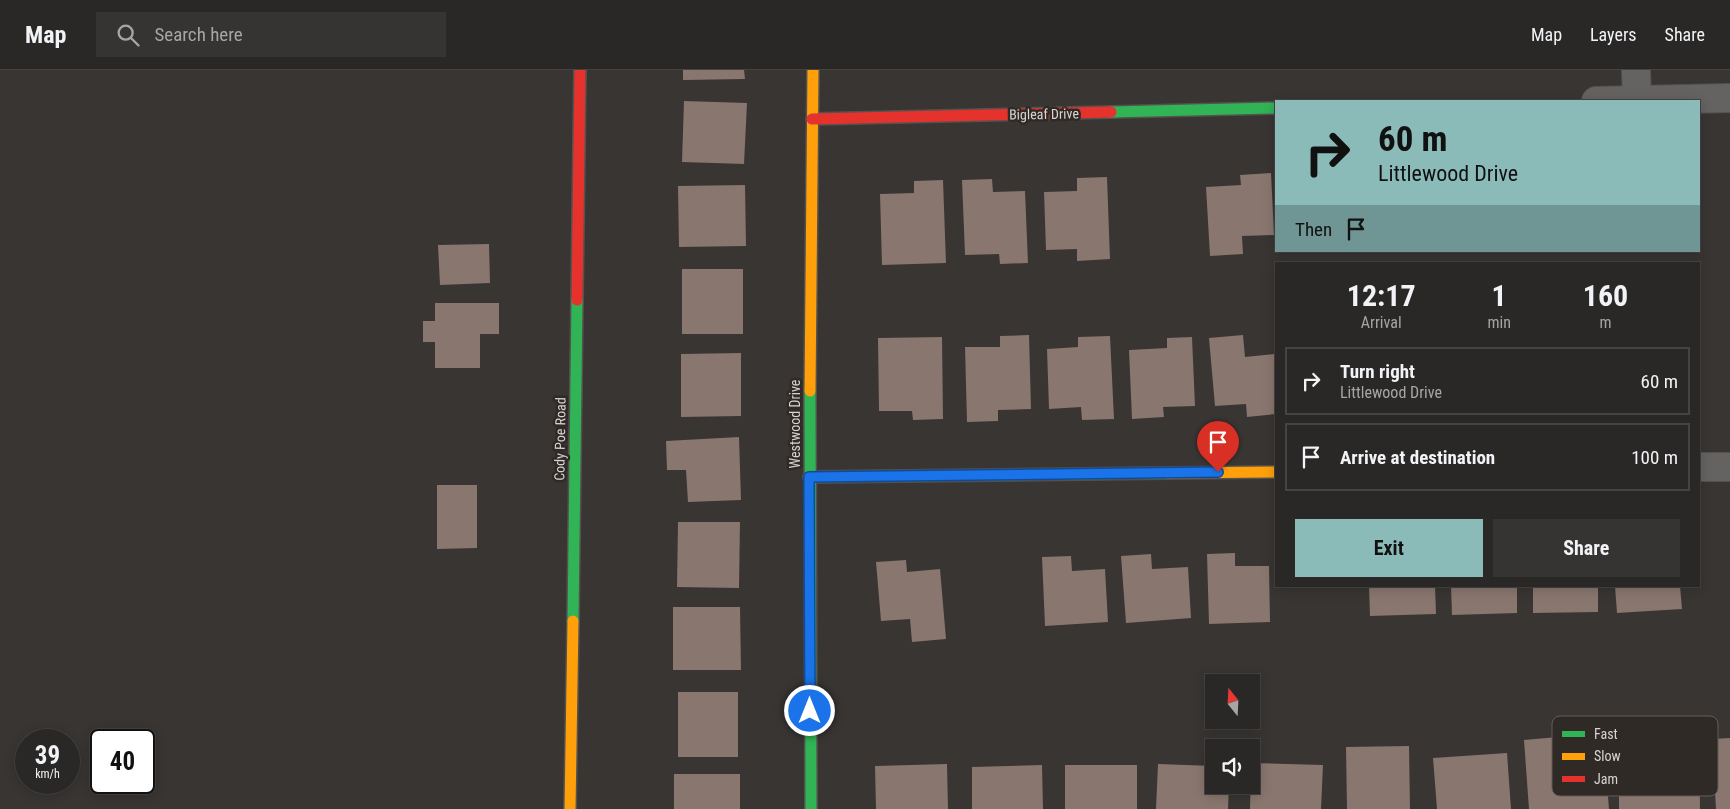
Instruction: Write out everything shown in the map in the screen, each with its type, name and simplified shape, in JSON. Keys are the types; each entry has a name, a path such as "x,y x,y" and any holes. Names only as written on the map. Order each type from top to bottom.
{"street":[{"name":"Cody Poe Road","path":"570,809 580,70"},
{"name":"Westwood Drive","path":"811,809 809,477 813,70"},
{"path":"1636,70 1637,100 1730,98"},
{"name":"Bigleaf Drive","path":"812,119 1275,108"},
{"path":"1700,467 1730,467"},
{"path":"809,477 1275,472"}],"building":[{"path":"683,70 744,70 745,79 683,80"},
{"path":"684,101 747,103 744,164 682,162"},
{"path":"1271,173 1274,235 1242,236 1243,254 1210,256 1206,187 1241,185 1240,175"},
{"path":"1107,177 1110,259 1077,261 1077,249 1046,250 1044,192 1077,191 1077,178"},
{"path":"992,179 993,192 1025,191 1028,263 1000,264 999,254 965,255 962,180"},
{"path":"943,180 946,263 882,265 880,194 914,193 914,181"},
{"path":"745,185 746,246 679,247 678,186"},
{"path":"489,244 490,283 440,285 438,245"},
{"path":"682,269 743,269 743,334 682,334"},
{"path":"435,303 499,303 499,334 480,334 480,368 435,368 435,342 423,342 423,321 435,321"},
{"path":"1029,335 1031,409 998,410 998,421 967,422 965,347 1000,347 1000,336"},
{"path":"1243,335 1245,357 1274,354 1275,414 1247,417 1246,404 1215,406 1209,338"},
{"path":"1110,336 1114,419 1082,420 1081,407 1049,409 1047,349 1078,347 1078,337"},
{"path":"942,337 943,419 913,420 912,411 879,411 878,338"},
{"path":"1192,337 1195,406 1163,407 1164,417 1132,419 1129,350 1167,348 1167,338"},
{"path":"741,353 741,416 681,417 681,354"},
{"path":"739,437 741,500 688,502 686,470 667,470 666,441"},
{"path":"437,485 477,485 477,548 437,549"},
{"path":"678,522 740,522 739,588 677,587"},
{"path":"1235,553 1235,566 1269,566 1270,622 1209,624 1207,554"},
{"path":"1151,554 1152,569 1188,567 1191,618 1126,623 1121,556"},
{"path":"1071,556 1072,571 1105,569 1108,622 1045,626 1042,557"},
{"path":"906,560 907,572 940,569 946,639 912,642 910,619 881,621 876,562"},
{"path":"1369,587 1435,587 1436,614 1370,616"},
{"path":"1451,587 1517,587 1517,613 1452,615"},
{"path":"1533,587 1598,587 1598,612 1533,613"},
{"path":"1615,587 1680,587 1682,609 1617,613"},
{"path":"673,607 740,607 741,670 673,670"},
{"path":"678,692 738,692 738,757 678,757"},
{"path":"1552,738 1552,796 1608,796 1609,809 1529,809 1524,740"},
{"path":"1730,738 1730,809 1716,809 1715,796 1718,796 1718,739"},
{"path":"1409,746 1410,809 1347,809 1346,747"},
{"path":"1507,753 1511,809 1437,809 1433,758"},
{"path":"1260,763 1323,765 1321,809 1250,809 1250,794 1260,794"},
{"path":"947,764 948,809 876,809 875,766"},
{"path":"1158,764 1205,766 1205,794 1229,794 1228,809 1156,809"},
{"path":"1042,765 1043,809 972,809 972,767"},
{"path":"1065,765 1137,765 1137,809 1065,809"},
{"path":"674,774 740,774 740,809 674,809"},
{"path":"1619,796 1700,796 1700,809 1619,809"}],"traffic: fast":[{"path":"1111,112 1275,108"},
{"path":"573,621 577,300"},
{"path":"810,391 811,809"},
{"path":"809,477 1168,473"}],"traffic: slow":[{"path":"810,391 813,70"},
{"path":"1168,473 1275,472"},
{"path":"570,809 573,621"}],"traffic: jam":[{"path":"577,300 580,70"},
{"path":"812,119 1111,112"}],"route":[{"path":"810,711 809,477 1218,472"}]}
